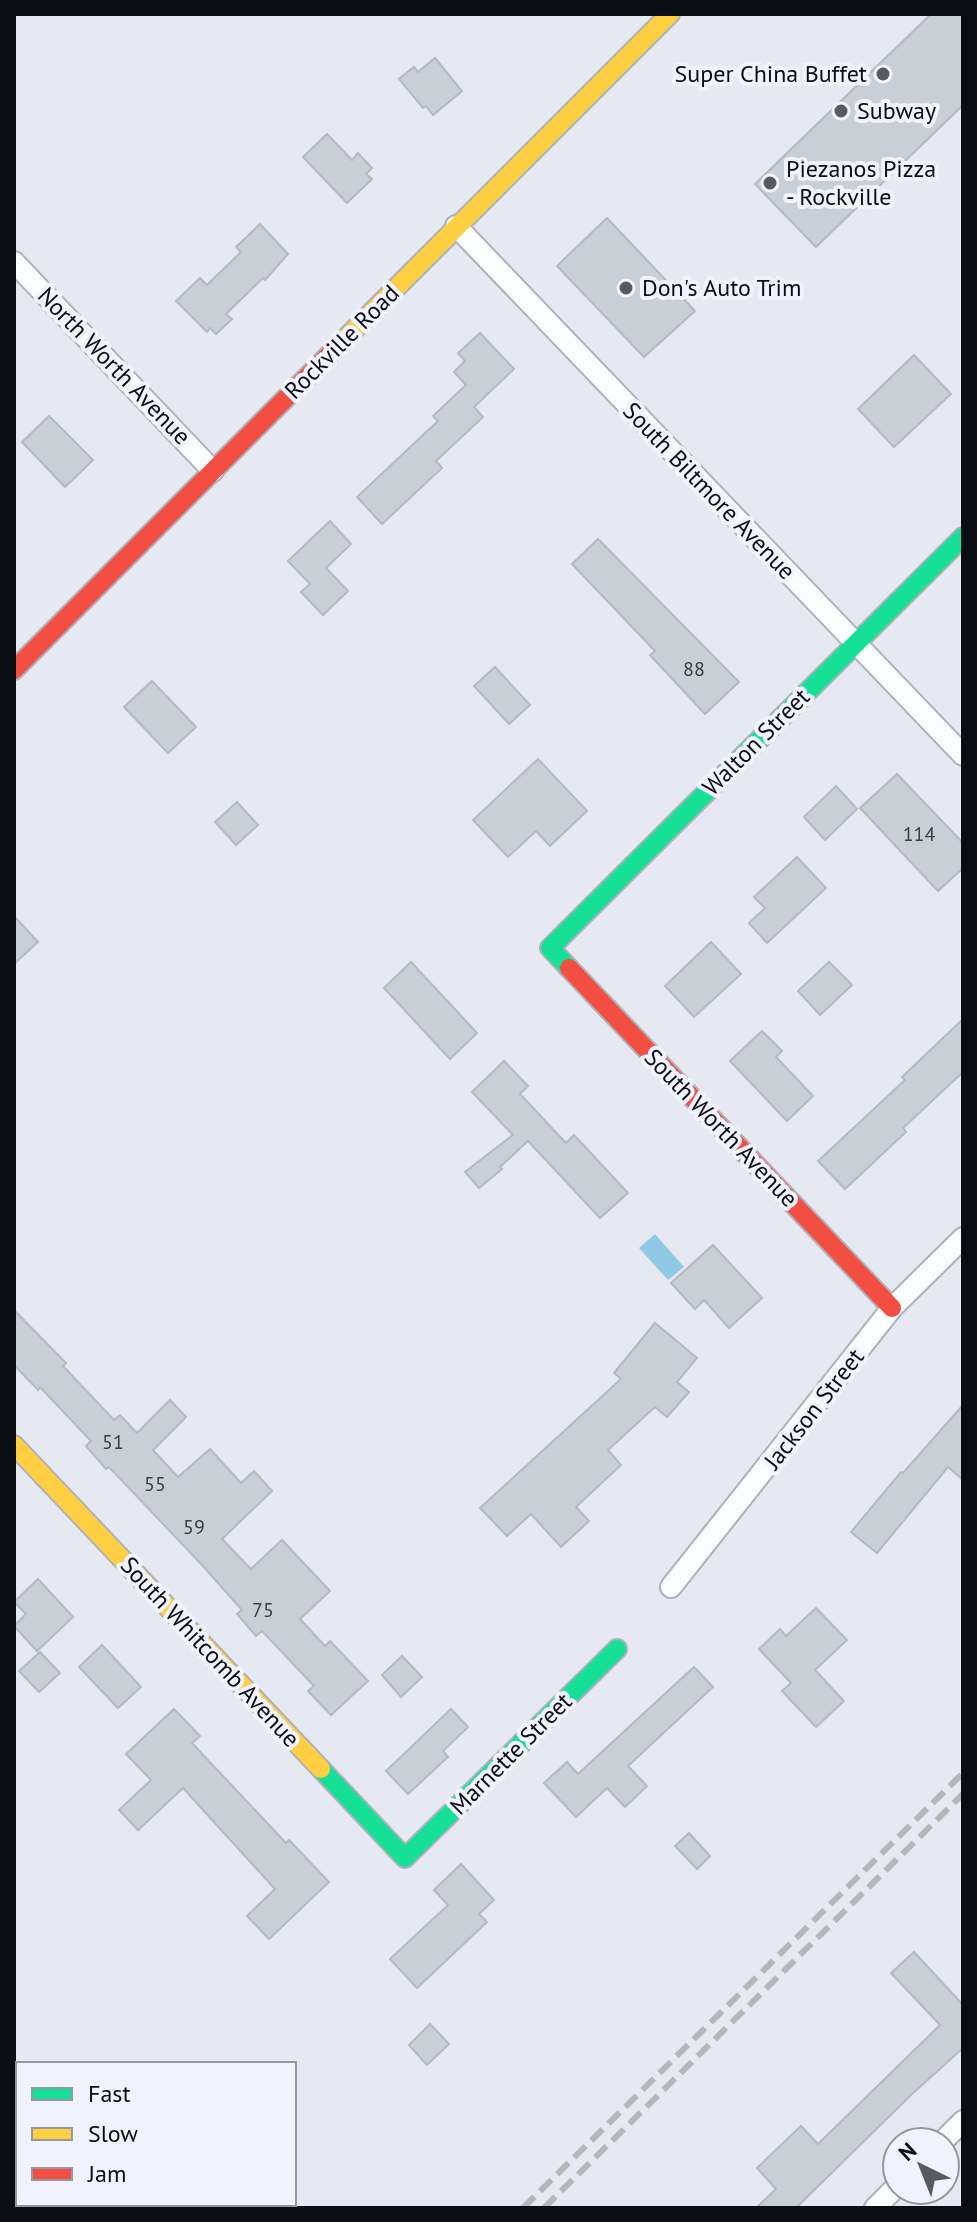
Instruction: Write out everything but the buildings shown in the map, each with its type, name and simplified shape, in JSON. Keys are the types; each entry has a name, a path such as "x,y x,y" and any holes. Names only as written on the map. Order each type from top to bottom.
{"street":[{"name":"Rockville Road","path":"14,670 670,14"},
{"name":"South Biltmore Avenue","path":"456,226 963,755"},
{"name":"North Worth Avenue","path":"14,262 213,471"},
{"name":"Walton Street","path":"550,948 963,537"},
{"name":"South Worth Avenue","path":"550,948 892,1308"},
{"name":"Jackson Street","path":"671,1587 892,1308 963,1238"},
{"name":"South Whitcomb Avenue","path":"14,1445 405,1858"},
{"name":"Marnette Street","path":"405,1858 617,1649"}],"water":[{"path":"655,1234 684,1267 668,1280 639,1248"}],"railway":[{"path":"523,2208 963,1773"},
{"path":"544,2208 963,1794"}],"traffic: fast":[{"path":"569,968 550,948 963,537"},
{"path":"321,1769 405,1858 617,1649"}],"traffic: slow":[{"path":"336,348 670,14"},
{"path":"14,1445 321,1769"}],"traffic: jam":[{"path":"14,670 336,348"},
{"path":"569,968 892,1308"}],"place":[{"name":"Super China Buffet","path":"883,74"},
{"name":"Subway","path":"841,111"},
{"name":"Piezanos Pizza - Rockville","path":"770,183"},
{"name":"Don's Auto Trim","path":"626,288"}]}
